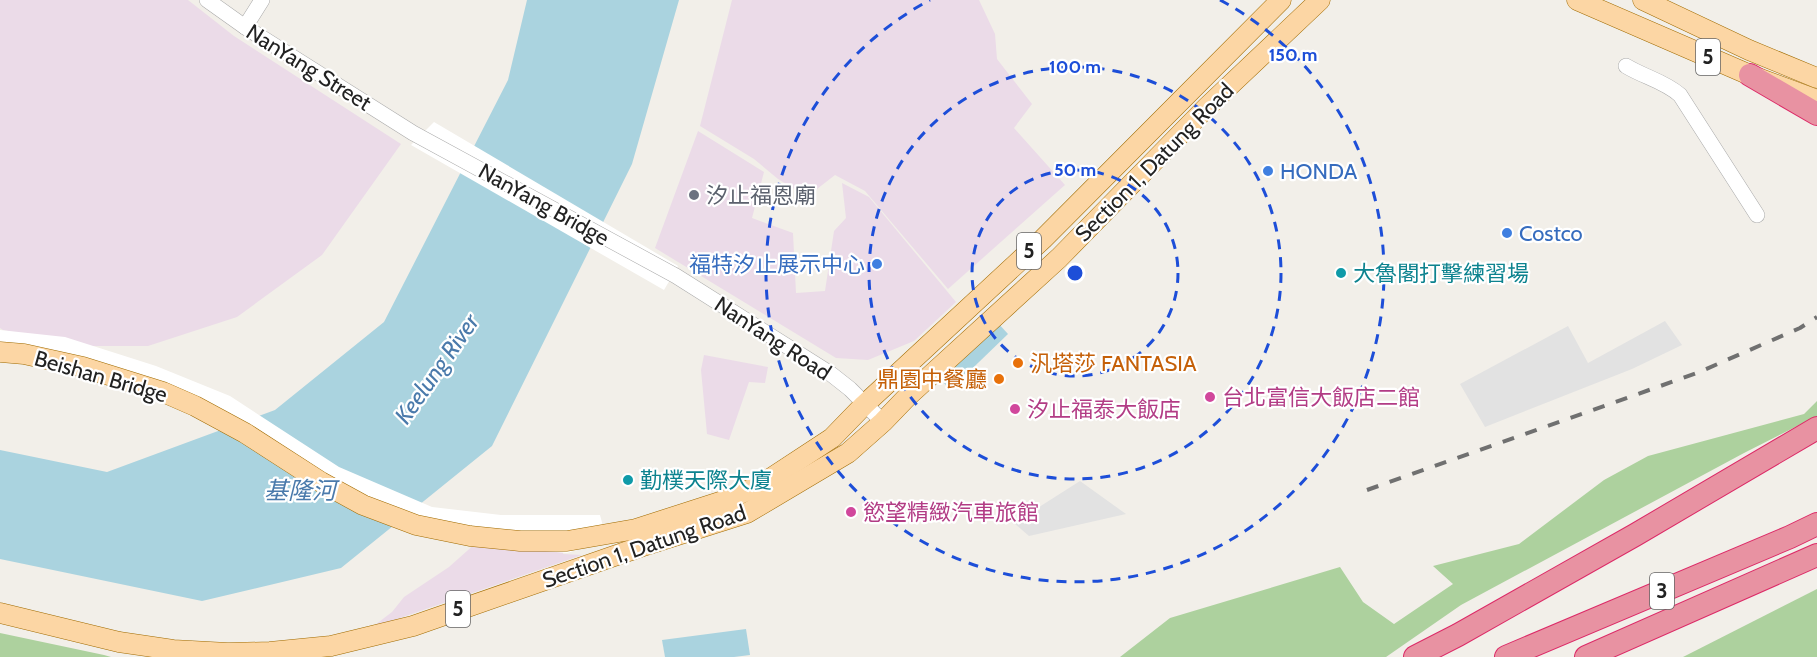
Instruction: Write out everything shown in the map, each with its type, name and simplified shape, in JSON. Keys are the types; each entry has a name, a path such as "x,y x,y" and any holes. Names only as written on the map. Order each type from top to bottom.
{"highway":[{"path":"1750,75 1817,114"},
{"path":"1415,657 1625,541 1817,428"},
{"name":"3","path":"1506,657 1817,524"},
{"name":"3","path":"1586,657 1817,555"}],"main road":[{"name":"Section 1, Datung Road","path":"636,530 729,499 762,484 832,438 864,405 1042,239 1281,0"},
{"name":"Section 1, Datung Road","path":"0,613 119,642 173,650 228,653 331,646 413,626 629,550 747,513 848,453 883,422 908,396 1059,258 1207,107 1320,0"},
{"name":"5","path":"1576,0 1750,75 1817,100"},
{"name":"5","path":"1643,0 1749,50 1817,78"},
{"name":"Beishan Bridge","path":"0,352 24,354 83,367 163,392 245,433 321,482 363,505 416,525 470,536 520,541 567,541 636,530"}],"street":[{"name":"NanYang Street","path":"207,0 245,27 412,133"},
{"path":"245,27 262,0"},
{"path":"1626,66 1644,76 1662,82 1680,95 1757,215"},
{"name":"NanYang Bridge","path":"412,133 676,276"},
{"name":"NanYang Road","path":"676,276 831,374 850,389 883,422"}],"shaded area":[{"path":"0,0 188,0 234,36 401,144 322,255 237,317 148,346 89,346 3,330 0,328"},
{"path":"732,0 979,0 995,34 997,59 1032,104 1014,128 1065,185 948,289 865,191 835,175 817,189 801,193 778,179 754,159 700,126"},
{"path":"698,131 764,172 752,218 793,233 796,293 825,291 834,231 846,218 842,183 869,197 956,302 914,341 868,360 836,358 655,248"},
{"path":"1665,321 1682,345 1632,369 1485,427 1460,384 1568,326 1588,363"},
{"path":"704,355 768,367 765,383 749,382 729,440 707,434 701,370"},
{"path":"1080,481 1126,514 1029,536 1014,523"},
{"path":"504,518 567,519 563,554 582,555 371,628 392,612 404,597 449,567"}],"green space":[{"path":"1817,401 1817,416 1461,605 1386,657 1120,657 1170,618 1340,567 1363,602 1394,624 1453,584 1433,566 1519,544 1604,480 1648,456 1804,414"},
{"path":"1817,589 1817,657 1683,657"},
{"path":"0,633 104,655 111,657 0,657"}],"water":[{"name":"基隆河","path":"527,0 679,0 632,164 492,446 341,568 202,601 0,559 0,450 107,472 275,410 384,322 508,80"},
{"path":"997,322 1008,334 950,390 938,376"},
{"path":"746,629 750,655 665,657 662,640"}],"pier":[{"path":"434,122 678,266 664,290 411,145"},
{"path":"0,330 65,337 156,366 230,396 339,467 432,507 501,515 600,515 607,541 567,553 503,547 423,534 147,394 75,368 0,355"}],"railway":[{"path":"1367,490 1697,373 1800,328 1817,317"}],"place":[{"name":"HONDA","path":"1268,171"},
{"name":"汐止福恩廟","path":"694,195"},
{"name":"Costco","path":"1507,233"},
{"name":"福特汐止展示中心","path":"877,264"},
{"name":"大魯閣打擊練習場","path":"1341,273"},
{"name":"汎塔莎 FANTASIA","path":"1018,363"},
{"name":"鼎園中餐廳","path":"999,379"},
{"name":"台北富信大飯店二館","path":"1210,397"},
{"name":"汐止福泰大飯店","path":"1015,409"},
{"name":"勤樸天際大廈","path":"628,480"},
{"name":"慾望精緻汽車旅館","path":"851,512"}],"water label":[{"name":"Keelung River","path":"437,369"}]}
